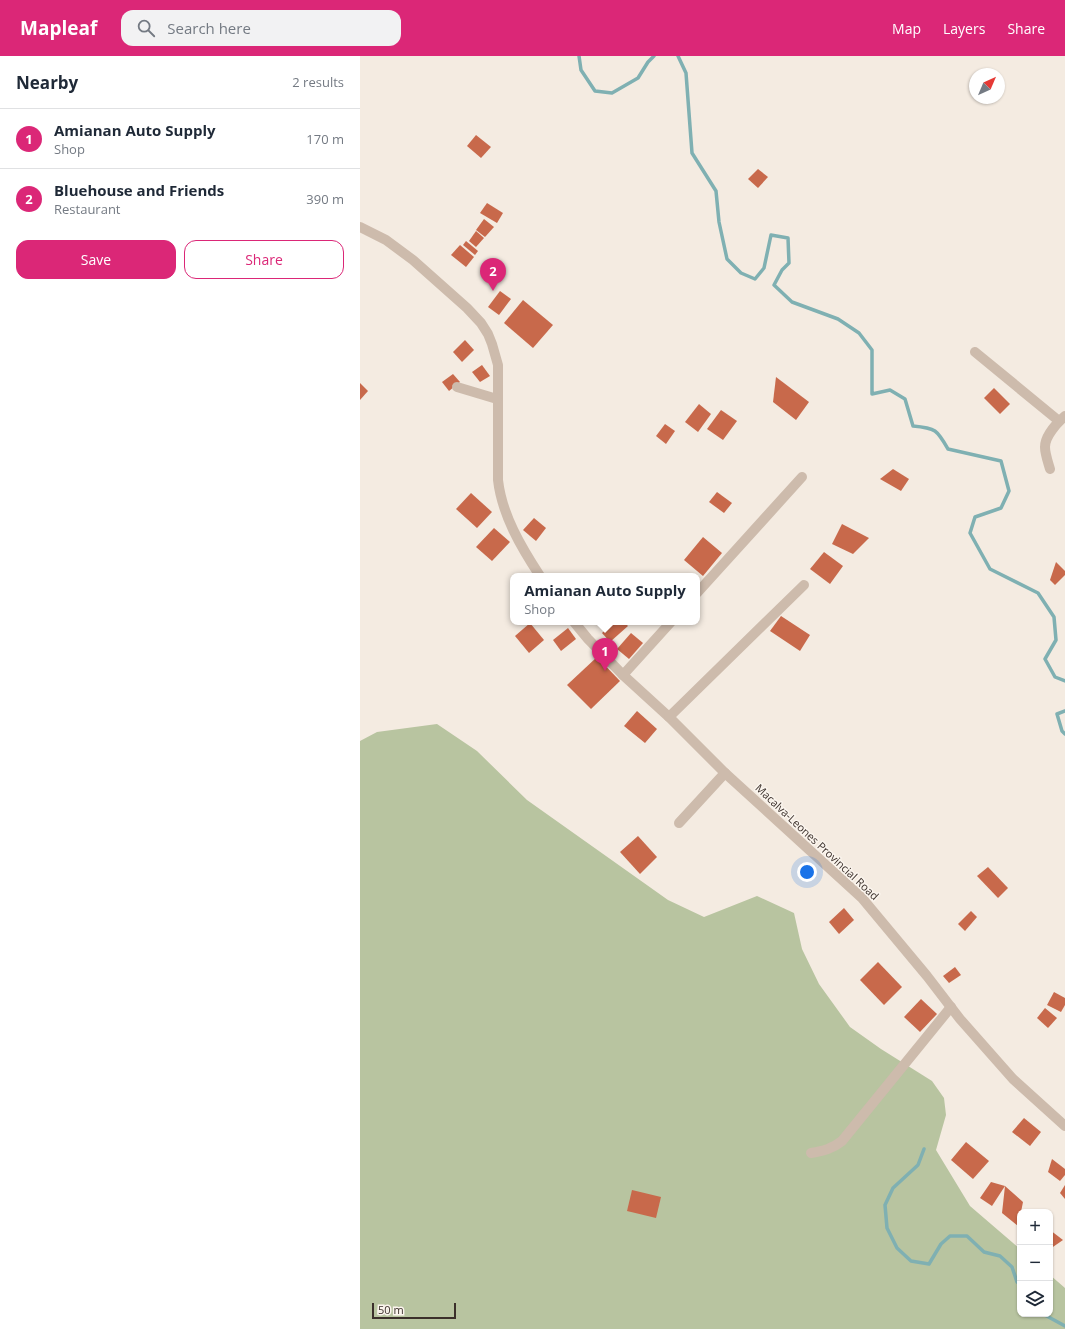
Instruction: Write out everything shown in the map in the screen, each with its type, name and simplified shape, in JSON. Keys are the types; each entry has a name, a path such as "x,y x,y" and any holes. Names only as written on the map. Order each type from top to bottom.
{"street":[{"path":"360,227 386,240 413,260 467,308 481,323 488,334 498,365 498,480 501,497 510,523 538,573"},
{"path":"975,352 1062,418 1045,443 1050,469"},
{"path":"457,387 497,399"},
{"path":"700,590 802,478"},
{"path":"669,718 804,586"},
{"name":"Macalva-Leones Provincial Road","path":"576,625 623,675 725,773 862,898 927,976 960,1019 1013,1079 1065,1126"},
{"path":"623,675 668,625"},
{"path":"679,823 725,773"},
{"path":"811,1153 827,1150 836,1146 842,1141 950,1007"}],"green space":[{"path":"437,724 477,751 527,800 668,900 704,917 757,896 794,913 802,949 819,984 850,1027 881,1049 932,1081 944,1098 946,1115 936,1150 970,1206 1017,1246 1017,1317 1053,1317 1053,1278 1065,1288 1065,1329 360,1329 360,741 377,732"}],"building":[{"path":"476,135 491,147 481,158 467,146"},
{"path":"758,169 768,177 758,188 748,179"},
{"path":"487,203 503,213 497,223 480,213"},
{"path":"484,219 494,227 485,237 476,230"},
{"path":"476,231 484,238 476,247 469,241"},
{"path":"466,241 478,251 475,255 463,245"},
{"path":"460,245 474,257 466,267 451,255"},
{"path":"500,291 511,299 499,315 488,307"},
{"path":"523,300 553,325 533,348 504,323"},
{"path":"465,340 474,350 462,362 453,352"},
{"path":"482,365 490,376 480,382 472,372"},
{"path":"453,374 460,382 449,391 442,382"},
{"path":"776,377 809,402 796,420 773,402"},
{"path":"360,383 368,391 360,400"},
{"path":"994,388 1010,404 1000,414 984,398"},
{"path":"699,404 711,414 698,432 685,422"},
{"path":"721,410 737,421 723,440 707,429"},
{"path":"665,424 675,431 666,444 656,436"},
{"path":"893,469 909,479 901,491 880,479"},
{"path":"717,492 732,503 724,513 709,502"},
{"path":"471,493 492,512 477,528 456,509"},
{"path":"534,518 546,528 536,541 523,530"},
{"path":"842,524 869,538 853,554 832,544"},
{"path":"494,528 510,542 492,561 476,547"},
{"path":"703,537 722,553 703,576 684,560"},
{"path":"824,552 843,566 830,584 810,569"},
{"path":"1056,562 1065,571 1065,575 1055,585 1050,580"},
{"path":"781,616 810,635 800,651 770,631"},
{"path":"528,625 532,625 544,640 529,653 515,636"},
{"path":"611,625 628,626 610,642 602,633"},
{"path":"568,628 576,639 561,651 553,640"},
{"path":"631,633 643,643 629,659 617,649"},
{"path":"597,657 620,681 591,709 567,685"},
{"path":"637,711 657,729 645,743 624,726"},
{"path":"638,836 657,857 640,874 620,852"},
{"path":"988,867 1008,888 998,898 977,876"},
{"path":"844,908 854,920 839,934 829,922"},
{"path":"971,911 977,917 965,931 958,924"},
{"path":"878,962 902,987 884,1005 860,980"},
{"path":"955,967 961,975 949,983 943,976"},
{"path":"1054,992 1065,998 1065,1005 1061,1012 1047,1005"},
{"path":"921,999 937,1014 920,1032 904,1017"},
{"path":"1045,1008 1057,1018 1048,1028 1037,1018"},
{"path":"1024,1118 1041,1132 1030,1146 1012,1132"},
{"path":"966,1142 989,1161 973,1179 951,1160"},
{"path":"1052,1159 1065,1169 1065,1175 1060,1181 1048,1172"},
{"path":"991,1182 1005,1186 992,1206 980,1198"},
{"path":"1065,1185 1065,1199 1060,1193"},
{"path":"1005,1186 1023,1202 1022,1209 1017,1209 1017,1225 1002,1213"},
{"path":"632,1190 661,1197 656,1218 627,1211"},
{"path":"1053,1232 1063,1240 1053,1247"}],"waterway":[{"path":"579,56 581,70 595,91 612,93 638,78 648,62 654,56"},
{"path":"678,56 686,73 692,153 716,191 719,222 727,259 741,273 755,279 764,268 771,235 788,238 789,263 782,270 774,285 792,302 838,319 859,333 872,350 872,394 890,390 905,399 913,426 935,431 948,449 1001,461 1009,491 1001,508 975,517 970,533 990,569 1038,593 1054,617 1056,640 1045,659 1055,677 1065,681"},
{"path":"1065,711 1057,714 1062,731 1065,734"},
{"path":"924,1149 918,1165 893,1188 885,1205 887,1228 897,1248 911,1261 929,1264 941,1244 950,1236 967,1236 984,1252 1000,1256 1012,1267 1017,1282"},
{"path":"1048,1317 1065,1326"}],"place":[{"name":"Bluehouse and Friends","path":"493,291"},
{"name":"Amianan Auto Supply","path":"605,671"}]}
